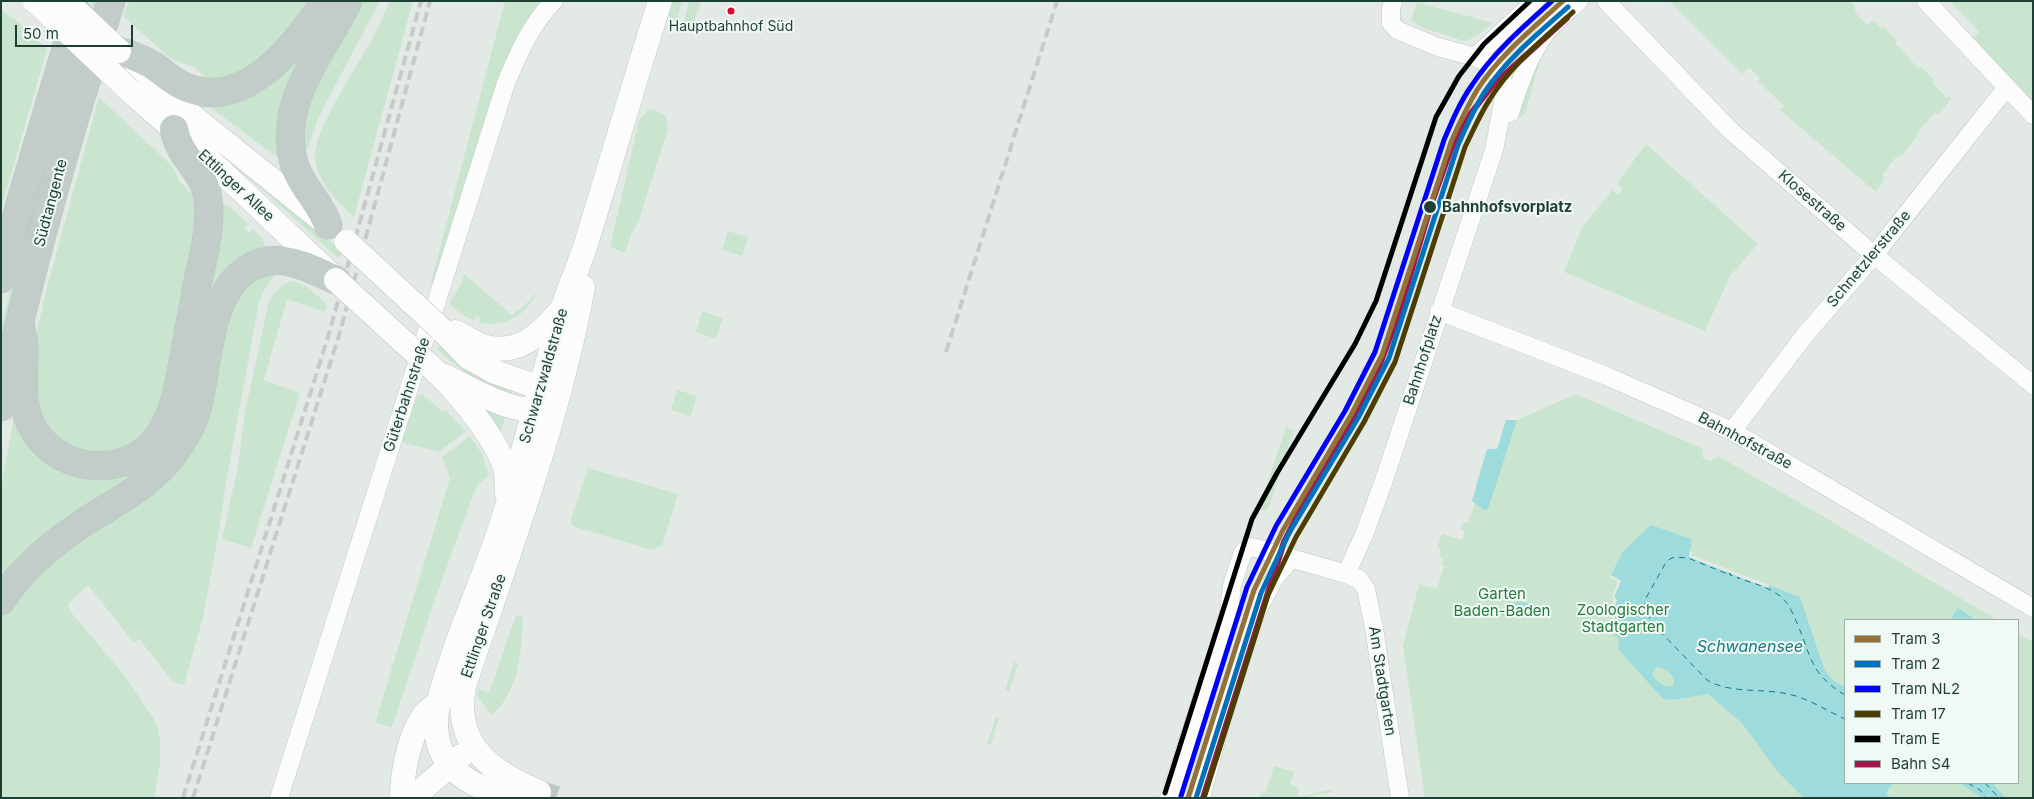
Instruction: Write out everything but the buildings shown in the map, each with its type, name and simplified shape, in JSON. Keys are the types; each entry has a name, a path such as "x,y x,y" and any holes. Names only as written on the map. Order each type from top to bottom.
{"highway":[{"name":"Südtangente","path":"1,279 21,200 80,1"},
{"name":"Südtangente","path":"1,408 20,322 66,143 111,1"},
{"path":"132,58 196,91 223,92 234,89 264,72 284,55 304,32 325,1"},
{"path":"337,233 324,212 302,184 289,145 289,128 299,91 348,1"},
{"path":"20,322 24,351 22,392 26,410 34,431 51,450 68,460 81,464 100,466 116,464 146,450 156,439 170,415 176,397 206,236 209,209 207,191 200,177 180,148 174,129"},
{"path":"1,238 21,200"},
{"path":"1,601 26,569 53,544 86,521 119,503 156,474 173,455 191,426 198,406 220,304 233,282 253,266 267,261 278,260 302,264 336,280"}],"main road":[{"name":"Ettlinger Allee","path":"35,1 129,90 174,129 433,369"},
{"name":"Ettlinger Allee","path":"66,1 132,58 191,115 337,233 441,329 462,352 481,365 532,385 546,398"},
{"name":"Schwarzwaldstraße","path":"550,429 546,398 563,308 585,248 660,1"},
{"name":"Schwarzwaldstraße","path":"506,506 584,287 585,248"},
{"path":"441,329 457,333 484,347 502,349 519,345 540,333 563,308"},
{"path":"433,369 497,401 524,409 546,398"},
{"path":"433,369 480,423 496,447 504,463 507,483 506,506"},
{"name":"Ettlinger Straße","path":"539,792 500,772 473,747 466,733 461,713 464,686 550,429"},
{"name":"Ettlinger Straße","path":"506,506 455,649 439,702 436,719 437,739 442,754 450,765 475,786 508,798"},
{"path":"402,798 402,777 413,740 425,715 439,702"},
{"path":"412,798 473,747"}],"street":[{"name":"Güterbahnstraße","path":"279,798 506,83 523,43 554,1"},
{"name":"Bahnhofplatz","path":"1346,574 1364,535 1384,483 1496,140 1498,119 1505,92 1504,84 1494,68 1475,57 1438,47 1397,30 1391,23 1390,10 1393,1"},
{"path":"1475,57 1535,1"},
{"path":"1496,140 1507,122 1524,71 1536,48 1554,23 1579,1"},
{"name":"Klosestraße","path":"1606,1 1731,130 1874,255 2033,385"},
{"path":"1926,1 2033,115"},
{"name":"Schnetzlerstraße","path":"1732,431 1804,335 1874,255 2007,88"},
{"name":"Bahnhofstraße","path":"1439,311 1604,375 1732,431 2033,608"},
{"path":"1169,798 1228,620 1232,585 1243,552 1247,548 1252,547 1346,574"},
{"path":"1201,798 1219,729 1254,617 1274,579 1292,558"},
{"name":"Am Stadtgarten","path":"1346,574 1359,580 1366,589 1379,657 1400,798"}],"green space":[{"path":"92,1 101,1 1,364 1,328 21,247 69,72"},
{"path":"129,1 317,1 298,30 241,78 204,85 204,77 195,68 171,59 123,16"},
{"path":"355,1 380,1 318,118 308,148 299,157 304,100"},
{"path":"390,1 413,1 354,217 328,189 319,173 315,155 322,129 375,34"},
{"path":"505,1 547,1 436,287 431,282"},
{"path":"671,1 682,1 676,23 671,22 669,16"},
{"path":"689,1 701,1 692,27 683,25"},
{"path":"1669,1 1850,1 1856,8 1854,11 1867,25 1873,20 1882,29 1884,27 1897,41 1895,43 1919,69 1921,67 1935,81 1933,83 1947,98 1949,96 1952,99 1919,130 1916,138 1903,154 1895,158 1882,176 1885,178 1876,192 1780,110 1784,106 1758,81 1760,78 1749,67 1742,74"},
{"path":"1950,1 2033,1 2033,105 1972,39 1979,32"},
{"path":"1417,2 1493,23 1476,36 1464,41 1423,28 1411,21"},
{"path":"1,10 17,21 47,49 1,209"},
{"path":"1548,20 1517,73 1513,73 1507,62"},
{"path":"306,42 282,159 271,153 210,107 206,100"},
{"path":"1542,55 1525,113 1521,117 1514,115 1524,89"},
{"path":"133,75 343,252 338,258 263,190 207,145"},
{"path":"99,97 172,166 180,182 190,192 200,197 179,343 151,434 106,457 52,440 27,381 46,291"},
{"path":"653,109 666,116 668,129 638,223 632,232 625,253 610,247 639,120 647,111"},
{"path":"1646,144 1758,244 1730,276 1705,331 1564,272 1581,229 1612,190 1619,195 1623,189 1617,183"},
{"path":"216,201 231,208 248,224 244,229 249,233 253,229 263,239 267,252 252,258 172,445 1,589 1,488 14,417 43,453 150,456"},
{"path":"728,231 748,237 742,256 722,250"},
{"path":"275,272 259,302 203,617 184,685 174,683 139,639 134,643 88,585 69,603 70,611 124,675 156,722 160,740 160,764 154,798 1,798 1,615 12,598 34,573 138,499 244,279"},
{"path":"464,274 512,315 524,306 537,292 527,308 514,318 498,323 479,323 481,317 476,316 474,321 460,313 449,303 462,283"},
{"path":"292,281 307,287 327,305 325,312 287,299 264,380 300,393 251,548 222,539 238,466 245,412 269,301 279,289"},
{"path":"702,311 723,318 716,339 696,332"},
{"path":"441,343 513,388 511,396 490,388 462,370 437,349"},
{"path":"677,390 697,396 691,416 671,410"},
{"path":"422,394 443,412 445,410 466,431 439,452 401,442 417,397"},
{"name":"Zoologischer Stadtgarten","path":"1576,394 1704,449 1702,453 1703,458 1711,461 1718,456 1995,619 1844,619 1844,784 2019,784 2019,634 2033,642 2033,798 1425,798 1403,646 1419,584 1437,589 1444,566 1441,565 1443,558 1439,557 1441,549 1437,548 1442,534 1462,540 1465,531 1461,529 1463,522 1468,523 1475,503 1472,501 1487,449 1497,449 1506,420 1517,420"},
{"path":"477,403 506,415 500,433"},
{"path":"1286,427 1294,430 1269,507 1266,511 1259,509"},
{"path":"470,436 482,454 489,475 476,487 433,605 392,727 375,723 450,478 442,457"},
{"path":"588,468 678,494 662,546 652,550 572,525 571,519"},
{"path":"516,615 523,617 520,657 517,670 508,694 492,715 477,696 478,689 489,693"},
{"path":"1014,662 1018,664 1009,691 1005,690"},
{"path":"996,717 999,718 991,745 987,744"},
{"path":"1274,766 1294,772 1290,784 1298,787 1297,797 1330,790 1333,792 1308,796 1308,798 1259,798 1261,792 1265,793"}],"water":[{"path":"1506,420 1517,420 1488,509 1484,510 1472,501 1487,449 1497,449"},
{"name":"Schwanensee","path":"1651,525 1692,539 1689,557 1768,588 1769,585 1800,597 1825,671 1832,679 1844,687 1844,784 1892,784 1882,798 1807,798 1802,796 1778,772 1742,723 1708,694 1671,700 1663,699 1618,649 1619,639 1608,631 1615,618 1611,613 1617,600 1614,597 1621,581 1611,575 1623,551","holes":["1656,667 1663,668 1673,678 1674,684 1670,687 1660,683 1652,674"]},
{"path":"1958,608 1974,619 1953,619 1951,618"},
{"path":"1961,784 1994,784 2005,798 1982,798"}],"pier":[{"path":"1690,551 1692,552 1691,555 1769,585 1768,588 1689,557"},
{"path":"1611,575 1621,581 1614,597 1617,600 1611,613 1615,617 1608,631 1606,630 1612,618 1608,612 1614,600 1612,596 1618,582 1610,577"}],"waterway":[{"path":"1503,613 1518,604 1548,610"}],"ferry route":[{"path":"1730,575 1688,558 1675,557 1670,559 1665,564 1645,600 1645,606 1651,622 1707,680 1736,689 1778,692 1795,696 1844,719"},
{"path":"1730,575 1738,578"},
{"path":"1738,578 1772,591 1784,599 1797,623 1818,672 1825,680 1844,694"},
{"path":"1970,784 1980,790 1986,798"},
{"path":"1986,784 1999,798"}],"tunnel":[{"path":"539,792 556,798"}],"railway":[{"path":"183,798 328,337 421,1"},
{"path":"193,798 340,332 430,1"},
{"path":"946,352 1057,1"}],"tram line":[{"name":"E","path":"1165,793 1252,519 1277,473 1355,344 1376,301 1436,117 1459,76 1484,44 1530,1"},
{"name":"NL2","path":"1181,796 1247,587 1276,526 1345,411 1375,352 1444,140 1453,119 1468,91 1489,62 1552,1"},
{"name":"3","path":"1188,798 1254,590 1283,530 1351,415 1382,355 1451,142 1460,122 1477,90 1495,66 1563,1"},
{"name":"2","path":"1196,798 1261,593 1289,533 1358,418 1389,358 1458,145 1467,125 1484,93 1503,69 1523,47 1568,7"},
{"name":"17","path":"1204,798 1268,595 1296,537 1364,422 1395,362 1465,147 1486,105 1498,87 1528,53 1573,12"}],"rail line":[{"name":"S4","path":"1203,798 1284,542 1304,502 1354,418 1377,372 1398,316 1432,202 1451,149 1471,113 1493,85 1567,18"}],"place":[{"name":"Hauptbahnhof Süd","path":"731,11"},
{"name":"Bahnhofsvorplatz","path":"1430,207"}],"park label":[{"name":"Garten Baden-Baden","path":"1502,602"}]}
